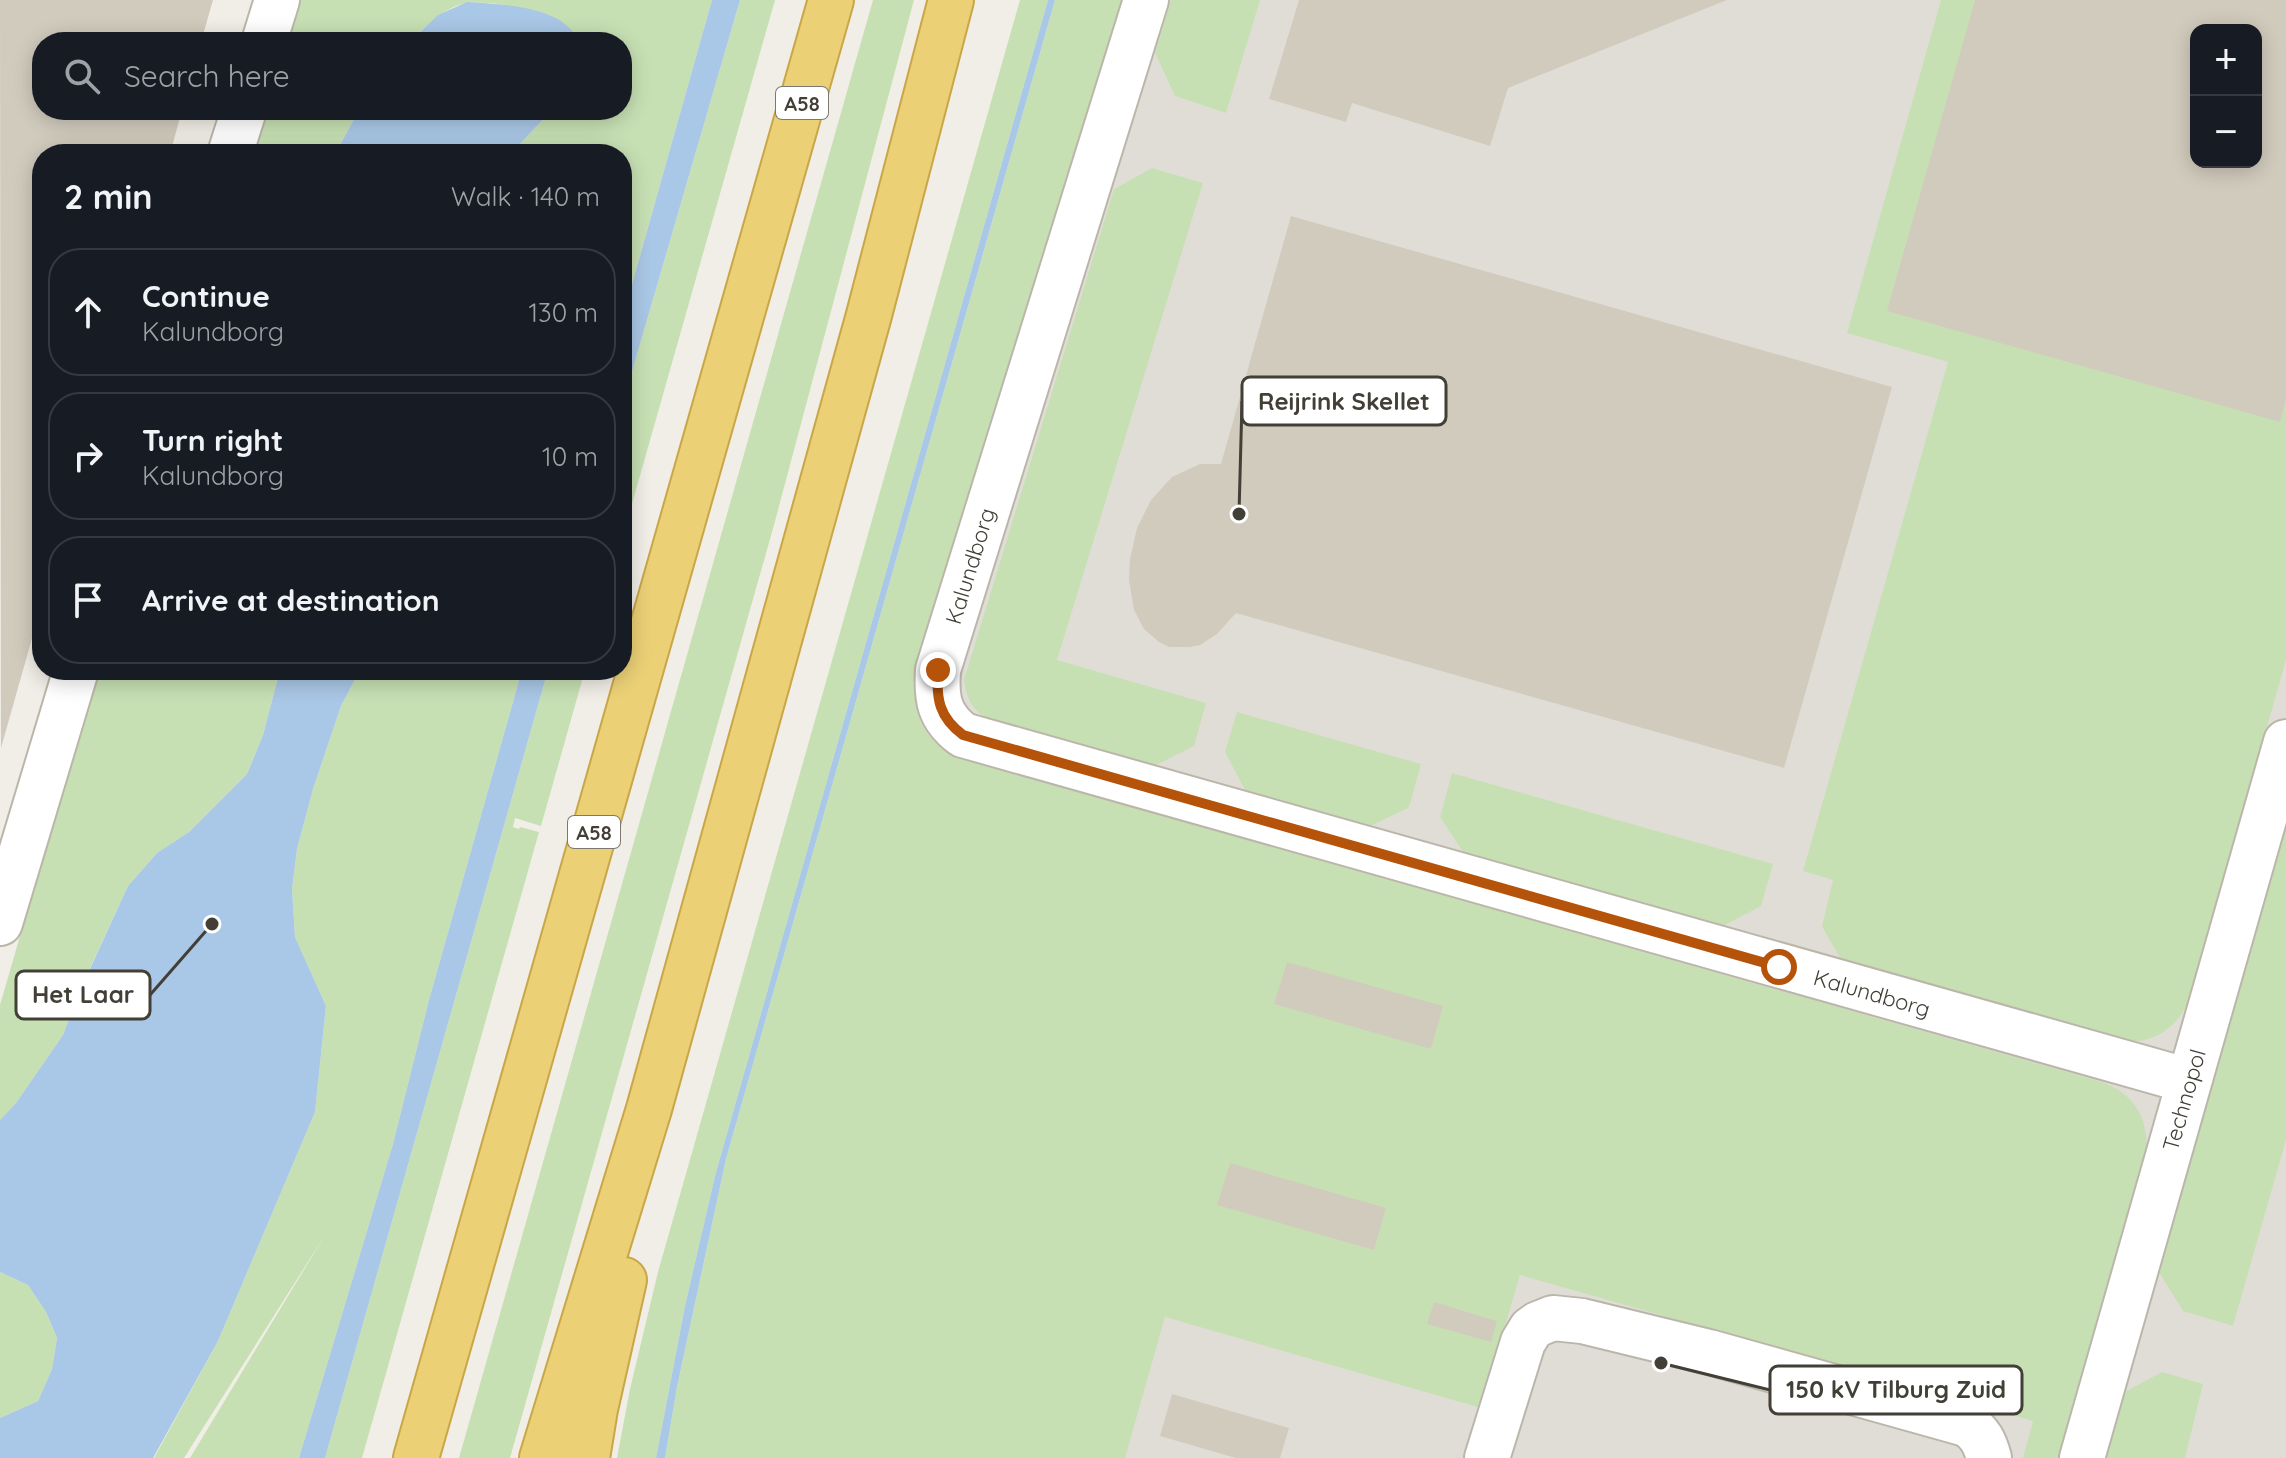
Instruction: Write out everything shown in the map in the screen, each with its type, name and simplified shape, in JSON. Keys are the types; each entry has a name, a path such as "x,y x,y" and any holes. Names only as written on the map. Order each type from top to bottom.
{"highway":[{"name":"A58","path":"416,1458 831,0"},
{"path":"542,1458 649,1109 869,315 951,0"},
{"path":"587,1458 623,1286 649,1109"}],"street":[{"path":"267,32 277,0"},
{"name":"Kalundborg","path":"1146,0 938,670 940,708 948,724 963,735 2189,1081"},
{"path":"233,144 241,120"},
{"path":"0,923 73,680"},
{"name":"Technopol","path":"2082,1458 2286,742"},
{"path":"1487,1458 1513,1365 1523,1342 1531,1329 1553,1318 1582,1321 1709,1352 1966,1424 1976,1430 1989,1458"}],"shaded area":[{"path":"1124,0 2286,0 2286,1458 749,1458 900,743"}],"green space":[{"path":"292,0 712,0 632,284 632,144 520,144 543,120 632,120 632,32 572,32 560,23 529,10 466,3 450,9 421,32 283,32"},
{"path":"740,0 775,0 632,504 632,372"},
{"path":"873,0 914,0 774,525 510,1458 459,1458"},
{"path":"1020,0 1048,0 715,1176 685,1306 656,1458 617,1458 658,1272"},
{"path":"1055,0 1125,0 916,682 916,707 930,737 960,758 2114,1087 2131,1101 2143,1120 2146,1155 2059,1458 2023,1458 2033,1421 1520,1275 1481,1408 1165,1317 1125,1458 665,1458 677,1387 726,1159"},
{"path":"1171,0 1260,0 1226,113 1175,96 1155,53"},
{"path":"1941,0 2286,0 2286,660 2189,1002 2170,1027 2146,1040 2125,1042 1841,960 1822,926 1833,880 1803,871 1948,362 1847,333"},
{"path":"257,120 354,120 340,144 250,144"},
{"path":"1152,168 1203,183 1057,660 1206,703 1194,746 1154,766 986,718 970,702 964,680 1114,189"},
{"path":"94,680 277,680 263,735 247,774 189,832 157,853 128,886 77,996 63,1035 16,1103 0,1120 0,1005"},
{"path":"355,680 519,680 429,1000 393,1144 299,1458 190,1458 325,1235 184,1458 154,1458 218,1341 315,1112 326,1006 295,937 292,889 297,849 313,789 341,706"},
{"path":"545,680 582,680 541,826 515,818 513,827 539,832 362,1458 325,1458"},
{"path":"1237,712 1421,764 1408,808 1368,827 1246,792 1225,752"},
{"path":"1452,773 1773,864 1761,906 1721,927 1465,855 1440,817"},
{"path":"2286,822 2286,1140 2233,1326 2183,1311 2159,1272"},
{"path":"0,1272 28,1285 46,1312 57,1338 52,1369 38,1401 0,1418"},
{"path":"2162,1372 2203,1384 2185,1458 2104,1458 2123,1393"}],"water":[{"path":"712,0 740,0 632,372 632,284"},
{"path":"1048,0 1055,0 726,1159 677,1387 665,1458 656,1458 685,1306 715,1176"},
{"path":"467,2 513,6 546,14 561,21 572,32 420,32 438,15"},
{"path":"354,120 543,120 520,144 340,144"},
{"path":"277,680 355,680 341,706 313,789 297,849 292,889 295,937 326,1006 315,1112 218,1341 153,1458 0,1458 0,1418 38,1401 52,1369 57,1338 46,1312 28,1285 0,1272 0,1120 16,1103 63,1035 128,886 157,853 189,832 247,774 263,735"},
{"path":"519,680 545,680 325,1458 299,1458 393,1144 429,1000"}],"building":[{"path":"0,0 213,0 204,32 32,32 32,120 179,120 173,144 32,144 32,638 1,748"},
{"path":"1299,0 1727,0 1508,88 1490,146 1352,103 1346,122 1269,99"},
{"path":"1975,0 2286,0 2286,399 2280,422 1887,311"},
{"path":"1291,216 1892,387 1784,768 1236,613 1217,634 1200,645 1190,647 1169,647 1144,629 1134,610 1129,580 1137,528 1151,500 1172,477 1200,464 1221,464"},
{"path":"1287,962 1443,1006 1431,1049 1274,1004"},
{"path":"1230,1163 1386,1208 1374,1250 1217,1205"},
{"path":"1434,1302 1497,1321 1491,1342 1427,1324"},
{"path":"1172,1394 1289,1428 1280,1458 1236,1458 1160,1436"}],"place":[{"name":"Reijrink Skellet","path":"1239,514"},
{"name":"Het Laar","path":"212,924"},
{"name":"150 kV Tilburg Zuid","path":"1661,1363"}],"route":[{"path":"938,670 940,708 948,724 963,735 1779,967"}]}
